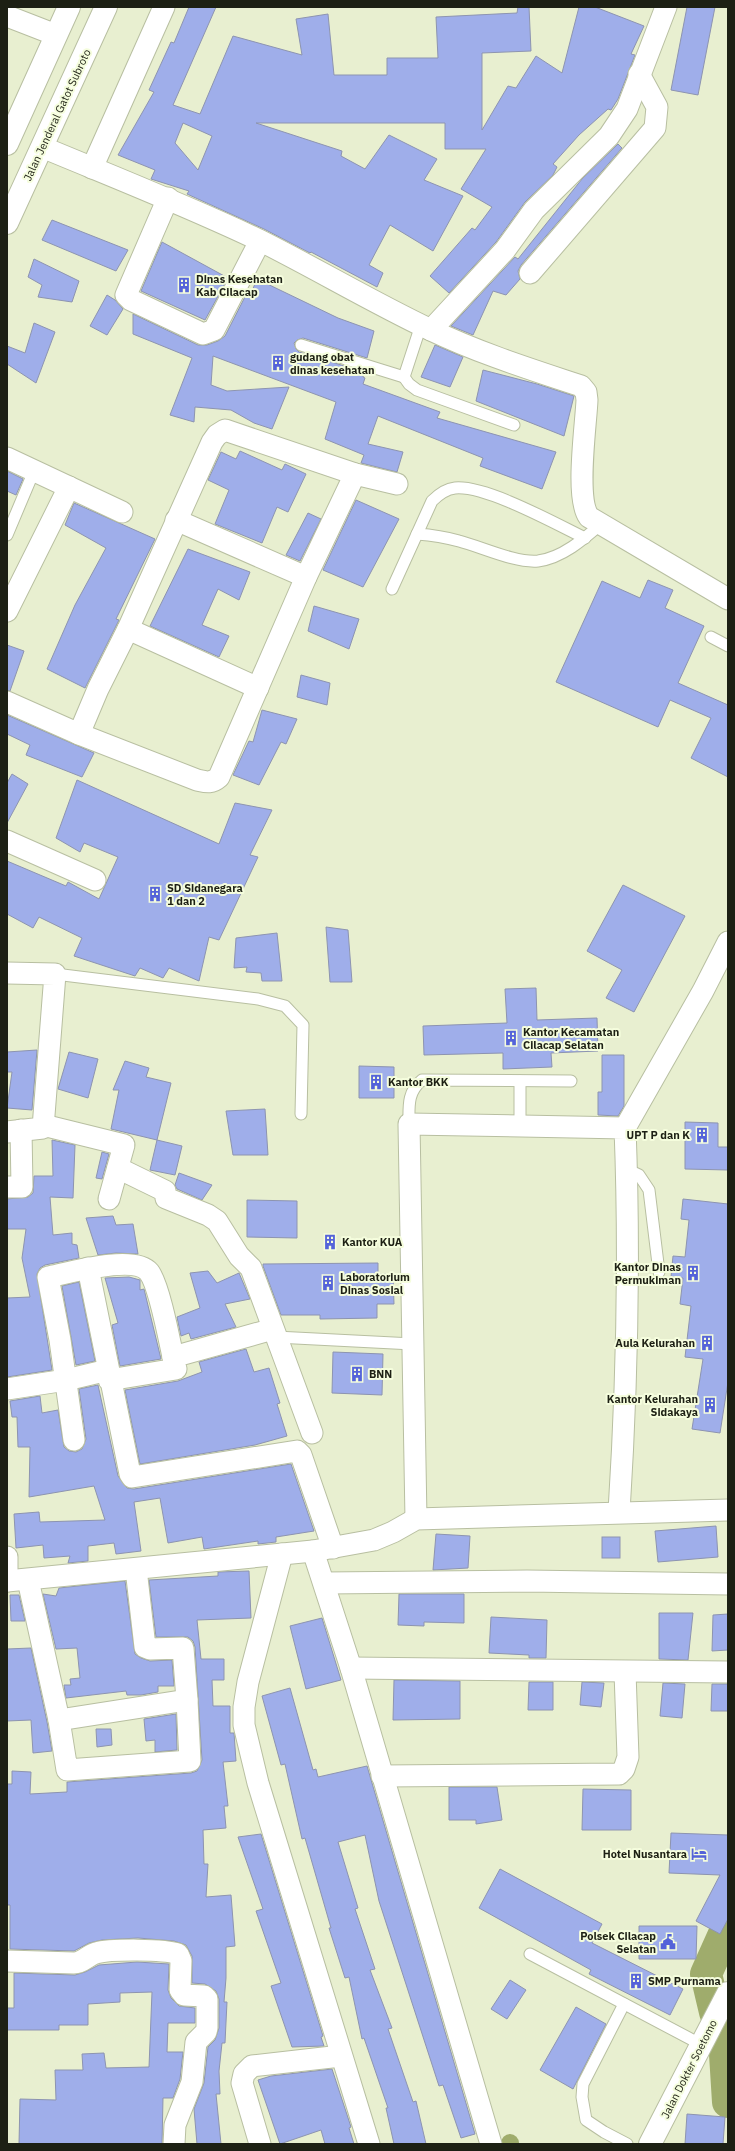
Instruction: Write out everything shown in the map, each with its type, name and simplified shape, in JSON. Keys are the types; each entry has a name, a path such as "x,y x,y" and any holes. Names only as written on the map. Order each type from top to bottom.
{"main road":[{"path":"42,147 9,139 69,7"},
{"name":"Jalan Jenderal Gatot Subroto","path":"7,223 106,7"},
{"name":"Jalan Dokter Soetomo","path":"650,2144 728,1993"}],"street":[{"path":"92,168 164,7"},
{"path":"426,328 505,250 534,210 609,136 627,109 639,74 666,7"},
{"path":"7,16 56,35"},
{"path":"530,273 655,128 657,107 639,74"},
{"path":"609,136 634,152"},
{"path":"42,147 168,198 260,241 371,301 426,328 494,357 581,386 586,392 587,400 582,481 583,504 589,517 728,599"},
{"path":"168,198 126,295 131,300 203,334 214,330 260,241"},
{"path":"79,734 98,690 128,630 212,442 217,435 225,430 235,432 355,474 397,484"},
{"path":"7,458 122,512"},
{"path":"7,702 79,734 197,780 207,783 213,782 219,777 306,577 355,474"},
{"path":"7,612 69,487"},
{"path":"176,520 306,577"},
{"path":"128,630 258,688"},
{"path":"7,841 96,880"},
{"path":"619,1512 624,1433 625,1128 703,991 728,942"},
{"path":"7,973 54,974 43,1128 14,1131 22,1187 7,1187"},
{"path":"416,1519 410,1124 625,1128"},
{"path":"43,1125 124,1146 109,1199"},
{"path":"118,1168 166,1191 166,1198 208,1214 218,1221 244,1260 274,1333 312,1433"},
{"path":"7,1389 66,1380 108,1375 176,1369 162,1312 149,1272 143,1268 132,1265 104,1266 48,1277 66,1380 74,1440"},
{"path":"88,1268 108,1375 130,1474 132,1477 297,1451 301,1455 323,1550 324,1583 351,1668 491,2144"},
{"path":"173,1357 274,1333"},
{"path":"7,1557 7,1581 28,1580 323,1550 374,1540 416,1519 728,1510"},
{"path":"282,1554 248,1682 244,1707 244,1725 258,1783 369,2144"},
{"path":"28,1580 59,1720 67,1770 190,1760 183,1648 150,1649 145,1647 136,1569"},
{"path":"324,1583 527,1581 728,1584"},
{"path":"351,1668 728,1672"},
{"path":"382,1776 619,1774 624,1769 628,1757 625,1672"},
{"path":"59,1720 187,1700"},
{"path":"7,1961 79,1963 99,1952 165,1951 178,1954 181,1962 180,1990 184,1995 204,1996 207,1999 207,2028 206,2032 196,2042 192,2082 175,2125 174,2144"},
{"path":"260,2144 242,2084 244,2074 252,2066 341,2056"}],"lane":[{"path":"404,377 426,328"},
{"path":"301,345 404,377 409,384 417,390 514,425"},
{"path":"7,535 34,471"},
{"path":"392,589 435,498 454,488 475,489 520,507 585,538"},
{"path":"417,534 457,540 522,560 530,560 550,558 585,538 601,524"},
{"path":"711,637 728,646"},
{"path":"54,974 258,999 285,1006 303,1025 301,1114"},
{"path":"410,1124 408,1101 414,1086 422,1080 571,1081"},
{"path":"520,1081 520,1126"},
{"path":"626,1169 639,1175 649,1190 659,1272"},
{"path":"274,1333 413,1344"},
{"path":"530,1954 702,2045"},
{"path":"624,2004 584,2084 582,2097 586,2120 604,2132 627,2144"}],"building":[{"path":"189,7 216,7 173,105 200,114 233,36 302,55 296,19 328,14 334,75 387,75 387,58 438,58 436,17 517,13 518,7 529,7 531,51 482,53 482,130 508,86 516,88 536,56 562,73 579,7 595,7 644,26 631,54 635,55 618,99 611,110 608,109 579,135 553,164 557,167 553,175 525,202 496,242 449,293 430,276 472,228 475,230 492,207 461,189 486,149 445,149 445,123 256,123 342,151 341,156 365,169 389,135 437,159 424,180 463,196 433,251 390,225 369,265 383,273 377,287 311,252 310,253 264,229 187,194 189,191 151,179 155,170 118,155 154,92 149,90 171,42 174,43","holes":["183,123 212,136 198,170 175,143"]},
{"path":"687,7 715,7 698,95 671,90"},
{"path":"618,144 622,148 521,265 518,271 520,279 506,295 493,291 473,335 451,326 515,257 518,259 582,179"},
{"path":"52,220 128,250 116,271 42,240"},
{"name":"Dinas Kesehatan Kab Cilacap","path":"162,242 228,278 205,320 141,291"},
{"path":"34,259 79,281 72,302 38,297 42,285 28,277"},
{"path":"257,279 338,318 374,331 367,358 303,338 294,343 299,352 364,372 363,377 365,378 363,384 440,412 437,418 556,452 542,489 480,466 483,458 378,416 368,444 403,452 397,472 361,463 364,455 325,439 336,402 213,356 211,385 227,391 289,387 272,429 254,423 231,410 195,407 194,422 170,415 192,358 133,334 133,314 198,345 207,345 218,341 225,336 249,289 252,291"},
{"path":"107,295 115,300 123,309 107,335 90,326"},
{"path":"34,323 55,332 36,383 7,364 7,346 25,353"},
{"path":"435,345 463,357 450,387 421,377"},
{"path":"483,370 537,384 574,396 564,436 476,401"},
{"path":"240,451 282,470 285,464 306,474 288,512 277,507 262,543 215,524 229,490 208,480 221,452 236,459"},
{"path":"7,471 23,479 16,495 7,491"},
{"path":"356,500 399,519 363,587 323,570"},
{"path":"74,503 155,539 116,619 119,620 85,688 47,669 75,605 106,548 65,525"},
{"path":"308,513 321,519 300,561 286,555"},
{"path":"188,549 250,572 239,600 218,589 202,625 229,636 219,657 150,626"},
{"path":"648,580 673,590 665,608 704,626 678,683 728,705 728,777 691,758 711,718 670,700 658,727 556,682 602,581 640,598"},
{"path":"314,606 359,619 349,649 308,631"},
{"path":"7,645 24,651 10,691 7,690"},
{"path":"301,675 330,683 327,705 297,697"},
{"path":"262,710 297,719 286,744 281,742 259,785 233,775 249,741 253,742"},
{"path":"7,715 94,753 82,777 26,755 30,745 7,734"},
{"path":"12,774 28,784 7,823 7,783"},
{"path":"77,780 219,844 235,803 272,810 250,855 258,857 219,940 209,937 199,981 169,968 163,978 140,968 135,976 74,956 82,938 39,917 33,928 7,914 7,861 66,886 68,882 99,899 118,857 84,843 80,852 56,838"},
{"path":"623,885 685,916 634,1012 606,998 622,970 587,951"},
{"path":"326,927 348,930 352,982 330,982"},
{"path":"277,933 282,981 262,981 261,973 246,972 247,967 234,968 236,938"},
{"name":"Kantor Kecamatan Cilacap Selatan","path":"536,988 537,1020 597,1018 598,1051 551,1053 552,1067 503,1069 503,1053 424,1055 423,1026 507,1023 505,989"},
{"path":"37,1050 32,1110 7,1108 12,1072 7,1072 7,1052"},
{"path":"69,1052 98,1059 88,1098 58,1089"},
{"path":"602,1055 624,1055 624,1106 618,1116 598,1115 598,1092 602,1092"},
{"path":"125,1061 149,1068 146,1077 171,1083 157,1140 111,1129 119,1090 113,1090"},
{"name":"Kantor BKK","path":"359,1066 394,1067 394,1098 359,1098"},
{"path":"265,1109 268,1155 233,1155 226,1111"},
{"name":"UPT P dan K","path":"685,1122 718,1123 718,1147 728,1147 728,1170 685,1169"},
{"path":"52,1140 75,1145 73,1198 50,1197 53,1235 72,1233 72,1244 77,1245 79,1258 45,1265 40,1268 37,1274 52,1370 7,1377 7,1298 30,1297 22,1258 26,1229 7,1229 7,1199 28,1197 33,1193 34,1176 53,1176"},
{"path":"157,1140 182,1146 175,1175 150,1170"},
{"path":"102,1152 109,1154 102,1179 96,1178"},
{"path":"179,1173 212,1185 202,1200 177,1189 175,1185"},
{"path":"683,1199 728,1204 728,1382 720,1433 692,1429 703,1359 685,1357 691,1306 680,1304 683,1278 671,1277 673,1256 685,1257 689,1220 681,1219"},
{"path":"247,1200 297,1201 297,1238 247,1237"},
{"path":"113,1216 116,1225 133,1224 138,1254 116,1253 98,1255 86,1218"},
{"name":"Laboratorium Dinas Sosial","path":"378,1263 378,1274 393,1274 394,1304 377,1304 377,1318 320,1319 320,1315 281,1315 263,1266 263,1264"},
{"path":"208,1271 217,1283 239,1273 250,1299 225,1304 236,1327 191,1339 189,1333 181,1336 177,1317 200,1308 190,1273"},
{"path":"129,1277 140,1280 140,1290 144,1289 161,1359 120,1366 112,1325 118,1323 105,1278"},
{"path":"79,1282 95,1361 76,1365 62,1286"},
{"path":"246,1349 254,1372 269,1368 280,1403 277,1404 287,1436 255,1445 140,1464 125,1390 178,1381 202,1372 199,1362"},
{"name":"BNN","path":"333,1352 383,1354 382,1395 332,1393"},
{"path":"98,1385 118,1476 127,1488 134,1489 291,1464 314,1531 276,1537 276,1542 258,1544 258,1541 204,1549 202,1537 168,1543 160,1498 134,1502 141,1551 116,1554 114,1543 88,1546 88,1561 68,1563 70,1556 44,1558 43,1545 16,1548 14,1514 39,1512 40,1522 105,1520 94,1486 29,1497 30,1447 18,1447 17,1417 12,1417 10,1401 40,1396 42,1413 58,1410 64,1447 69,1451 76,1452 82,1449 86,1439 79,1389"},
{"path":"716,1526 718,1557 658,1562 655,1531"},
{"path":"436,1534 470,1536 468,1568 433,1570"},
{"path":"602,1537 620,1537 620,1558 602,1558"},
{"path":"249,1571 251,1618 197,1620 201,1659 224,1659 224,1680 212,1680 213,1706 230,1706 230,1733 234,1733 236,1761 223,1762 228,1806 224,1806 226,1828 203,1830 204,1864 208,1864 206,1897 231,1895 235,1946 226,1947 224,2002 227,2002 225,2043 222,2043 219,2071 220,2094 216,2094 221,2144 197,2144 194,2109 204,2083 208,2047 215,2040 219,2028 219,1999 216,1991 205,1984 192,1983 192,1956 186,1945 174,1941 138,1938 102,1940 89,1943 74,1951 10,1949 10,1905 7,1905 7,1784 12,1784 12,1771 31,1772 30,1794 67,1792 67,1782 191,1773 197,1771 202,1760 195,1647 193,1641 188,1637 156,1637 149,1580 218,1576 218,1572"},
{"path":"125,1581 135,1654 150,1661 172,1660 174,1686 158,1686 158,1692 141,1695 127,1695 126,1691 66,1698 64,1685 71,1685 70,1679 80,1678 77,1648 56,1649 43,1594 56,1596 59,1588"},
{"path":"399,1594 464,1594 464,1623 424,1622 424,1626 398,1625"},
{"path":"10,1595 19,1595 25,1621 11,1621"},
{"path":"659,1613 693,1613 688,1660 659,1659"},
{"path":"728,1614 728,1650 712,1651 713,1615"},
{"path":"491,1617 547,1620 546,1658 529,1658 529,1655 489,1653"},
{"path":"322,1618 341,1680 306,1689 290,1626"},
{"path":"31,1648 52,1751 33,1753 31,1720 7,1721 7,1649"},
{"path":"394,1680 460,1681 460,1719 393,1720"},
{"path":"529,1682 553,1682 553,1710 528,1710"},
{"path":"582,1682 604,1683 601,1707 580,1705"},
{"path":"663,1683 685,1684 682,1718 660,1716"},
{"path":"712,1684 728,1684 728,1711 711,1711"},
{"path":"290,1688 313,1770 316,1769 318,1777 367,1766 475,2134 461,2138 443,2085 439,2086 379,1901 365,1835 338,1842 358,1908 355,1909 375,1969 370,1970 392,2028 388,2029 413,2102 416,2101 426,2144 394,2144 386,2108 388,2108 364,2038 362,2039 349,1977 345,1978 329,1928 331,1928 305,1838 302,1839 285,1764 281,1765 262,1696"},
{"path":"176,1714 177,1750 155,1752 155,1740 146,1741 144,1719"},
{"path":"96,1729 111,1729 112,1745 97,1747"},
{"path":"449,1787 497,1787 502,1820 476,1824 476,1820 449,1820"},
{"path":"583,1789 631,1790 631,1830 582,1830"},
{"name":"Hotel Nusantara","path":"671,1833 728,1835 728,1919 720,1934 696,1921 720,1875 669,1873"},
{"path":"261,1834 323,2036 321,2037 324,2046 292,2047 271,1986 281,1983 256,1911 263,1909 238,1837"},
{"path":"500,1869 602,1924 592,1943 683,1989 670,2015 589,1974 591,1970 479,1908"},
{"name":"Polsek Cilacap Selatan","path":"639,1926 697,1926 696,1959 639,1959"},
{"path":"137,1962 169,1964 168,1990 171,1998 179,2006 195,2008 195,2023 168,2023 167,2052 183,2052 180,2079 173,2098 163,2098 162,2144 19,2144 20,2099 56,2100 55,2070 83,2070 82,2054 104,2053 106,2068 149,2067 152,1992 120,1993 120,2002 88,2004 88,2025 59,2025 59,2030 7,2030 7,2008 14,2008 14,1973 75,1975 99,1965"},
{"path":"510,1980 526,1990 507,2019 491,2009"},
{"path":"576,2007 606,2024 573,2089 540,2070"},
{"path":"332,2069 351,2127 349,2128 354,2144 325,2144 321,2130 280,2144 258,2080 271,2076"},
{"path":"687,2114 725,2117 723,2144 685,2144"}],"waterway":[{"path":"728,1925 706,1974 715,2012 724,2038 728,2102"}],"place":[{"name":"Dinas Kesehatan Kab Cilacap","path":"184,285"},
{"name":"gudang obat dinas kesehatan","path":"278,363"},
{"name":"SD Sidanegara 1 dan 2","path":"155,894"},
{"name":"Kantor Kecamatan Cilacap Selatan","path":"511,1038"},
{"name":"Kantor BKK","path":"376,1082"},
{"name":"UPT P dan K","path":"702,1135"},
{"name":"Kantor KUA","path":"330,1242"},
{"name":"Kantor Dinas Permukiman","path":"693,1273"},
{"name":"Laboratorium Dinas Sosial","path":"328,1283"},
{"name":"Aula Kelurahan","path":"707,1343"},
{"name":"BNN","path":"357,1374"},
{"name":"Kantor Kelurahan Sidakaya","path":"710,1405"},
{"name":"Hotel Nusantara","path":"699,1854"},
{"name":"Polsek Cilacap Selatan","path":"668,1942"},
{"name":"SMP Purnama","path":"636,1981"}]}
